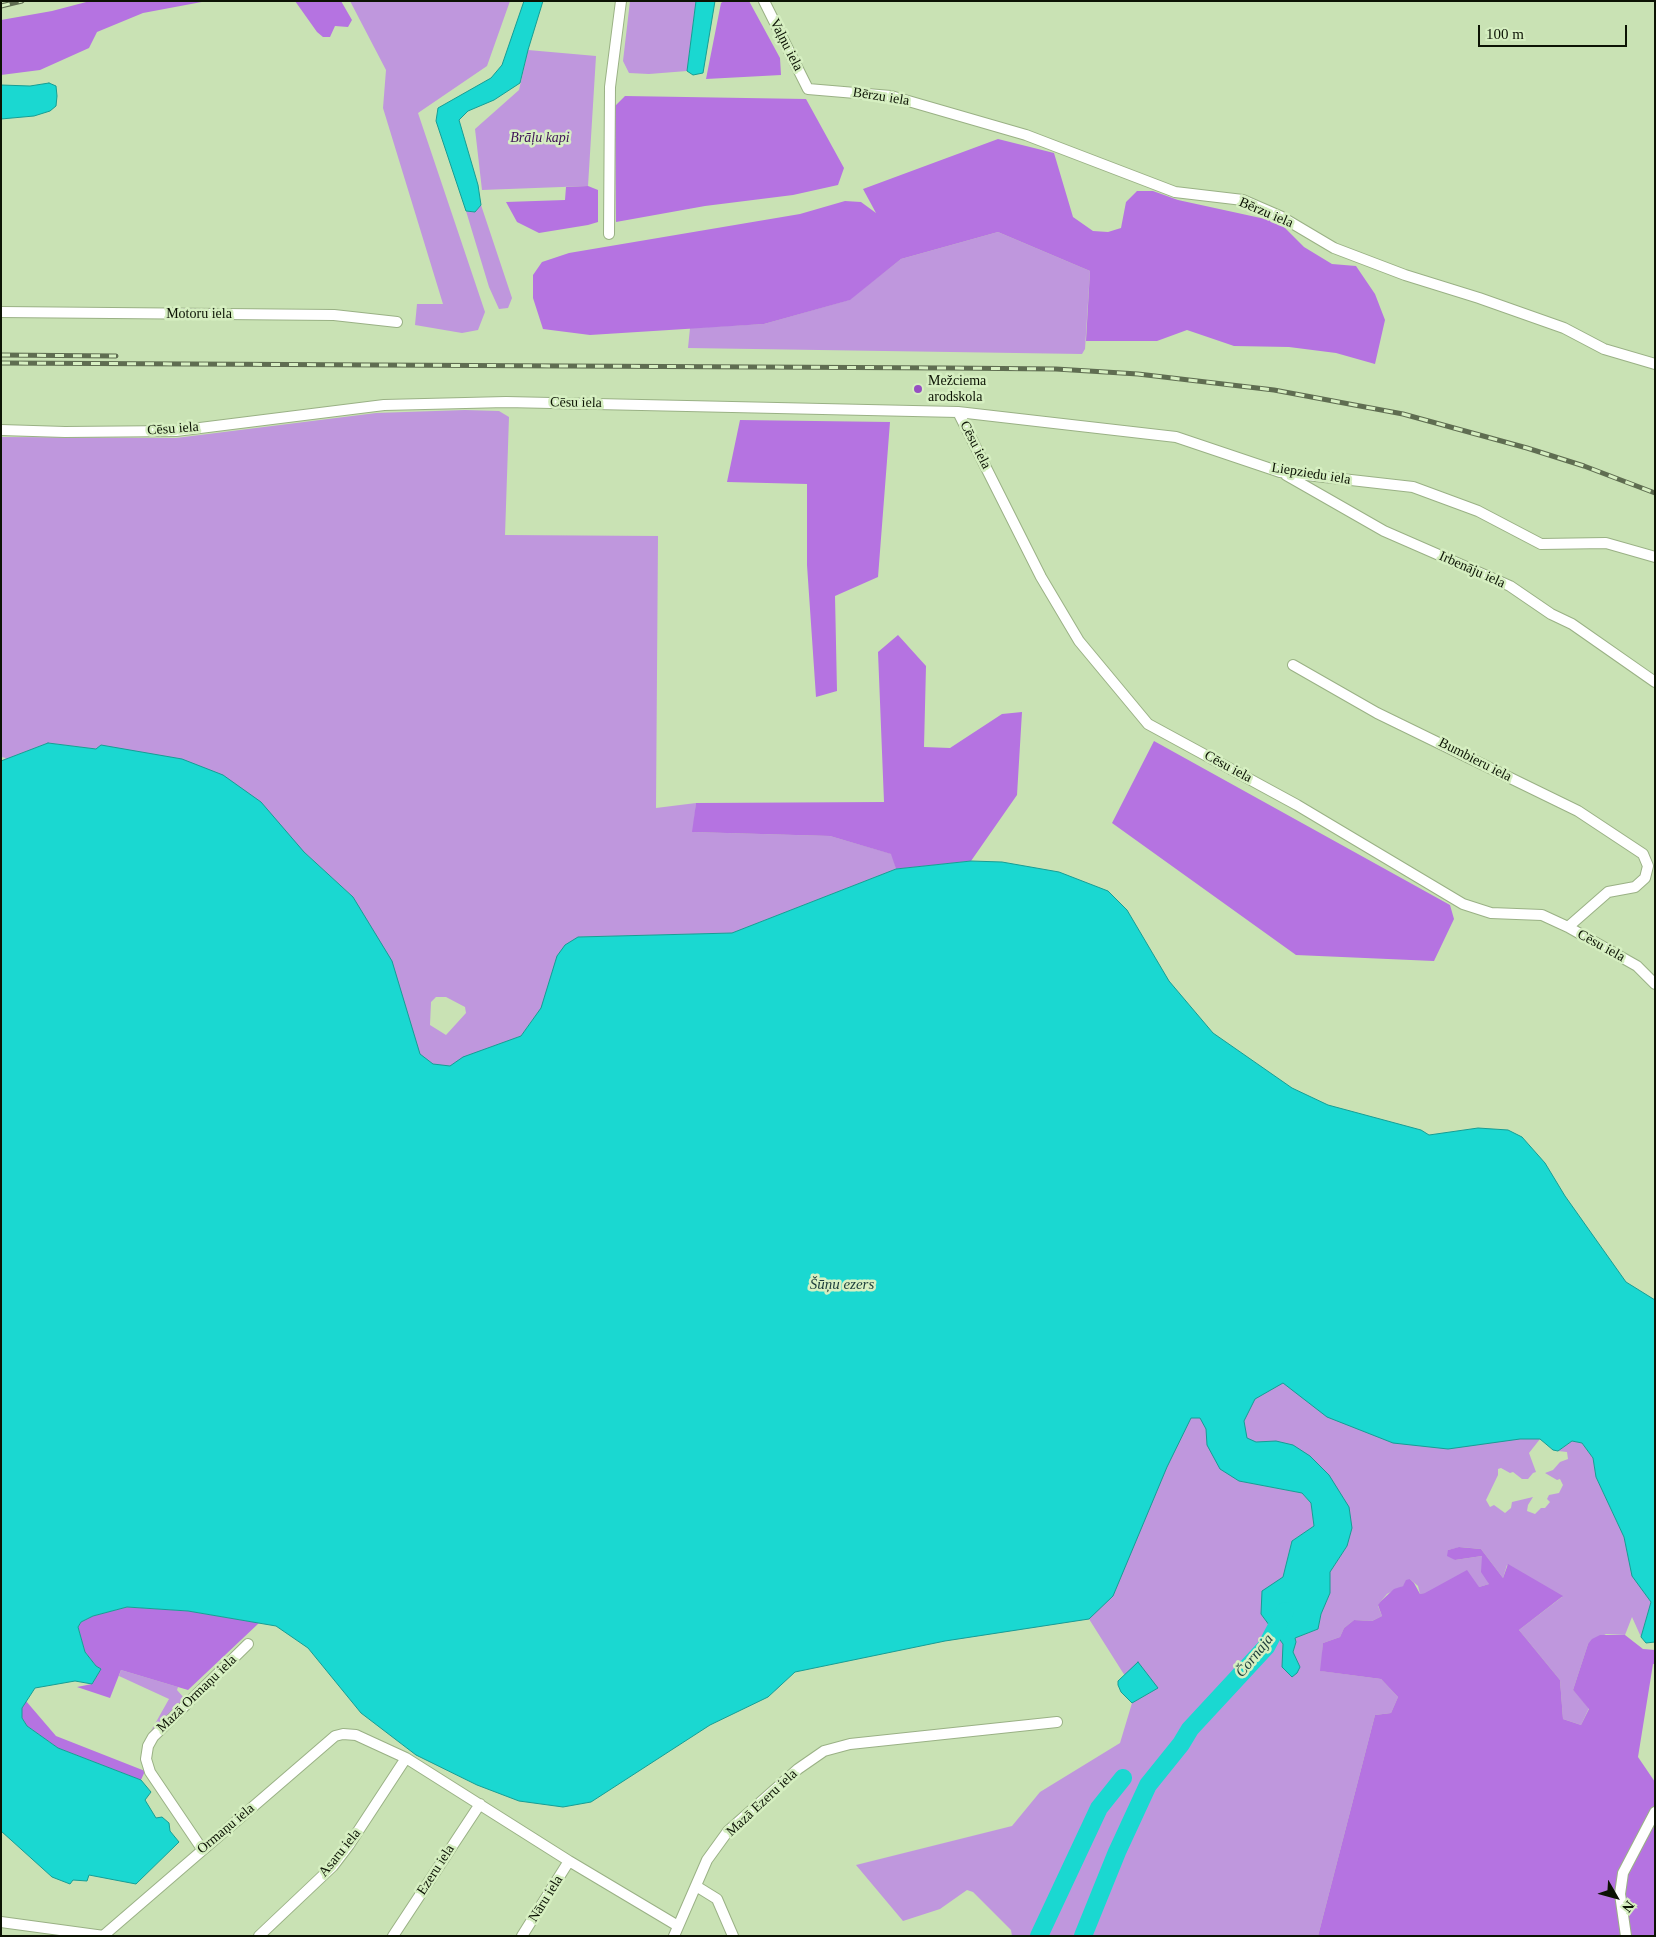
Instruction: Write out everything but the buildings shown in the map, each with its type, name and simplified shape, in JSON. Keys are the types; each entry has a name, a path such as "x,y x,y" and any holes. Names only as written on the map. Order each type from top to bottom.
{"street":[{"path":"609,234 610,87 621,1"},
{"name":"Vaļņu iela","path":"764,1 808,89"},
{"name":"Bērzu iela","path":"808,89 891,96 1026,135 1175,192 1243,200 1280,216 1334,248 1405,275 1479,298 1564,328 1604,349 1655,364"},
{"name":"Motoru iela","path":"1,312 334,315 397,322"},
{"name":"Cēsu iela","path":"1,430 66,432 176,431 384,405 506,402 958,412 1041,577 1079,641 1148,724 1297,804 1463,904 1491,913 1542,915 1568,927 1637,966 1655,984"},
{"name":"Liepziedu iela","path":"958,412 1176,437 1280,472 1413,487 1478,511 1542,544 1606,543 1655,558"},
{"name":"Irbenāju iela","path":"1280,472 1384,531 1510,586 1552,614 1572,624 1655,682"},
{"name":"Bumbieru iela","path":"1293,665 1377,713 1578,810 1643,854 1648,866 1645,878 1635,886 1608,892 1568,927"},
{"name":"Mazā Ormaņu iela","path":"202,1849 150,1772 146,1759 148,1746 152,1737 248,1644"},
{"name":"Mazā Ezeru iela","path":"674,1936 707,1860 728,1831 798,1769 824,1751 850,1744 1057,1722"},
{"name":"Ormaņu iela","path":"103,1936 335,1736 343,1734 356,1735 406,1758"},
{"path":"406,1758 678,1926"},
{"name":"Asaru iela","path":"259,1936 333,1866 349,1846 406,1758"},
{"name":"Ezeru iela","path":"393,1936 480,1804"},
{"path":"1626,1936 1620,1894 1623,1874 1655,1812"},
{"name":"Nāru iela","path":"522,1936 570,1861"},
{"path":"696,1886 717,1899 733,1936"},
{"path":"1,1922 103,1936"}],"green space":[{"path":"350,1 510,1 487,66 418,113 485,312 478,330 462,333 415,325 417,304 443,304 383,108 386,70"},
{"path":"630,1 696,1 687,71 649,74 629,73 623,61"},
{"name":"Brāļu kapi","path":"528,50 596,56 588,186 482,190 475,129 519,90"},
{"path":"481,205 512,298 508,308 499,309 489,287 466,211 475,212"},
{"path":"998,232 1090,271 1085,349 1082,354 688,348 690,328 764,324 849,300 901,259"},
{"path":"465,410 499,411 509,417 505,535 658,536 656,808 696,803 693,832 830,836 892,854 896,869 732,933 578,937 565,983 533,1019 521,1036 486,1049 448,1077 407,1047 353,897 304,852 101,745 97,749 48,743 1,761 6,758 1,757 1,437 176,438 376,413","holes":["436,997 446,997 465,1007 466,1013 446,1035 430,1025 431,1002"]},
{"path":"1280,1369 1520,1439 1540,1439 1529,1453 1536,1472 1528,1479 1522,1479 1513,1472 1510,1473 1501,1468 1498,1469 1498,1475 1486,1500 1490,1507 1494,1505 1505,1513 1511,1508 1512,1502 1533,1497 1527,1511 1535,1514 1541,1508 1545,1508 1550,1502 1547,1499 1549,1495 1559,1493 1563,1485 1560,1479 1557,1480 1545,1473 1553,1470 1560,1462 1568,1459 1567,1452 1558,1451 1572,1441 1582,1443 1593,1458 1596,1477 1624,1537 1633,1576 1651,1602 1641,1637 1632,1617 1625,1635 1606,1634 1588,1644 1573,1690 1589,1708 1581,1725 1563,1719 1560,1680 1519,1630 1562,1597 1507,1565 1503,1578 1481,1549 1460,1547 1448,1550 1455,1560 1482,1556 1489,1584 1479,1587 1420,1594 1418,1586 1410,1579 1403,1586 1387,1594 1381,1601 1378,1606 1382,1616 1372,1621 1354,1620 1344,1628 1340,1637 1323,1643 1321,1671 1381,1679 1398,1697 1391,1713 1375,1715 1318,1936 1012,1936 1011,1930 973,1892 967,1890 940,1909 903,1921 856,1865 1012,1826 1040,1792 1120,1743 1132,1703 1157,1688 1138,1663 1125,1676 1089,1619 945,1641 795,1671 775,1691 773,1648 1153,1419","holes":["1214,1457 1349,1508 1347,1546 1330,1572 1330,1593 1321,1614 1318,1629 1295,1638 1296,1642 1293,1652 1300,1667 1283,1667 1283,1644 1261,1614 1283,1577 1292,1541 1314,1526 1311,1503 1302,1493 1239,1481"]},
{"path":"121,1670 178,1687 177,1690 185,1699 143,1745 169,1699 119,1676"}],"shaded area":[{"path":"90,1 207,1 143,13 97,32 89,48 40,70 1,75 1,20 52,11"},
{"path":"295,1 341,1 352,20 348,27 335,26 330,37 323,37 317,32"},
{"path":"724,1 749,1 780,58 781,75 706,79 721,3"},
{"path":"625,96 806,99 844,168 838,185 793,195 705,206 616,222 615,106"},
{"path":"998,139 1054,153 1073,217 1093,231 1108,232 1121,228 1126,202 1137,191 1153,191 1178,200 1279,222 1304,247 1332,264 1356,266 1375,294 1385,320 1375,364 1336,353 1289,347 1234,346 1187,330 1157,341 1086,341 1090,271 998,232 901,259 850,300 764,324 590,335 543,329 533,298 533,275 542,262 569,253 800,214 845,201 861,202 876,213 863,189"},
{"path":"588,186 598,190 598,222 588,225 539,233 517,222 506,202 565,200 566,187"},
{"path":"740,420 890,422 878,577 835,596 837,691 816,697 807,565 807,484 727,482"},
{"path":"898,635 926,666 924,747 950,748 1002,714 1022,712 1017,795 971,861 896,869 891,854 830,836 692,832 696,803 884,802 878,652"},
{"path":"1154,741 1450,905 1454,919 1434,961 1296,955 1112,823"},
{"path":"1459,1547 1481,1549 1503,1578 1508,1564 1563,1596 1519,1630 1560,1680 1563,1719 1581,1725 1589,1709 1573,1690 1588,1644 1592,1639 1600,1635 1625,1635 1643,1649 1655,1650 1655,1664 1653,1664 1638,1757 1655,1782 1655,1936 1318,1936 1375,1715 1391,1713 1398,1697 1381,1679 1320,1671 1323,1643 1340,1637 1344,1628 1354,1620 1372,1621 1382,1616 1378,1605 1394,1589 1403,1586 1406,1580 1410,1579 1414,1583 1420,1594 1467,1570 1479,1587 1489,1584 1481,1572 1482,1556 1455,1560 1447,1556 1448,1550"},
{"path":"127,1607 188,1611 259,1623 188,1690 121,1670 110,1698 77,1687 92,1684 101,1669 96,1666 85,1652 78,1627 81,1622 93,1616"},
{"path":"26,1701 56,1736 145,1771 141,1780 58,1748 27,1726 22,1718 22,1708"}],"water":[{"path":"524,1 543,1 520,83 494,100 468,111 459,120 478,185 481,205 475,212 466,211 436,121 438,108 491,78 502,65"},
{"path":"696,1 715,1 703,73 693,75 687,71"},
{"path":"49,83 56,86 57,96 56,106 50,111 34,116 1,119 1,85 30,86"},
{"name":"Šūņu ezers","path":"48,743 96,749 101,745 182,759 223,775 261,802 304,852 353,897 392,961 420,1054 433,1064 450,1066 463,1057 521,1036 541,1008 557,956 565,945 578,937 732,933 896,869 971,861 1002,862 1059,872 1108,891 1127,910 1169,981 1213,1033 1292,1088 1328,1105 1421,1130 1429,1135 1478,1128 1508,1130 1522,1137 1545,1163 1565,1196 1626,1282 1655,1300 1655,1642 1646,1643 1641,1637 1651,1602 1632,1576 1624,1537 1596,1477 1593,1458 1582,1443 1572,1441 1558,1451 1553,1450 1540,1439 1520,1439 1448,1449 1393,1443 1327,1417 1283,1383 1255,1399 1244,1421 1247,1438 1256,1442 1276,1441 1293,1445 1310,1456 1329,1475 1349,1507 1352,1528 1347,1546 1330,1572 1330,1593 1321,1614 1318,1629 1295,1638 1296,1642 1293,1652 1300,1667 1292,1677 1282,1667 1283,1644 1261,1614 1262,1591 1283,1577 1292,1541 1314,1526 1311,1503 1302,1493 1239,1481 1220,1469 1207,1445 1206,1429 1200,1418 1191,1418 1167,1467 1113,1596 1089,1619 945,1641 795,1672 768,1697 710,1725 591,1802 563,1807 519,1801 477,1785 416,1755 361,1713 308,1648 276,1626 188,1611 127,1607 93,1616 81,1622 78,1627 85,1652 96,1666 101,1669 92,1684 75,1681 35,1688 22,1708 22,1718 27,1726 58,1748 141,1780 151,1792 145,1800 156,1818 162,1817 169,1823 170,1831 179,1842 136,1884 89,1875 87,1881 73,1880 70,1884 52,1877 1,1831 1,761"},
{"path":"1138,1662 1158,1688 1132,1703 1121,1692 1118,1681"}],"waterway":[{"name":"Čornaja","path":"1083,1936 1117,1852 1148,1785 1181,1744 1190,1729 1266,1647 1285,1611"},
{"path":"1039,1936 1099,1808 1123,1778"}],"railway":[{"path":"1,6 22,1"},
{"path":"1,355 116,356"},
{"path":"1,363 1056,369 1138,374 1274,390 1403,414 1527,448 1584,466 1655,493"}],"place":[{"name":"Mežciema arodskola","path":"918,389"}]}
